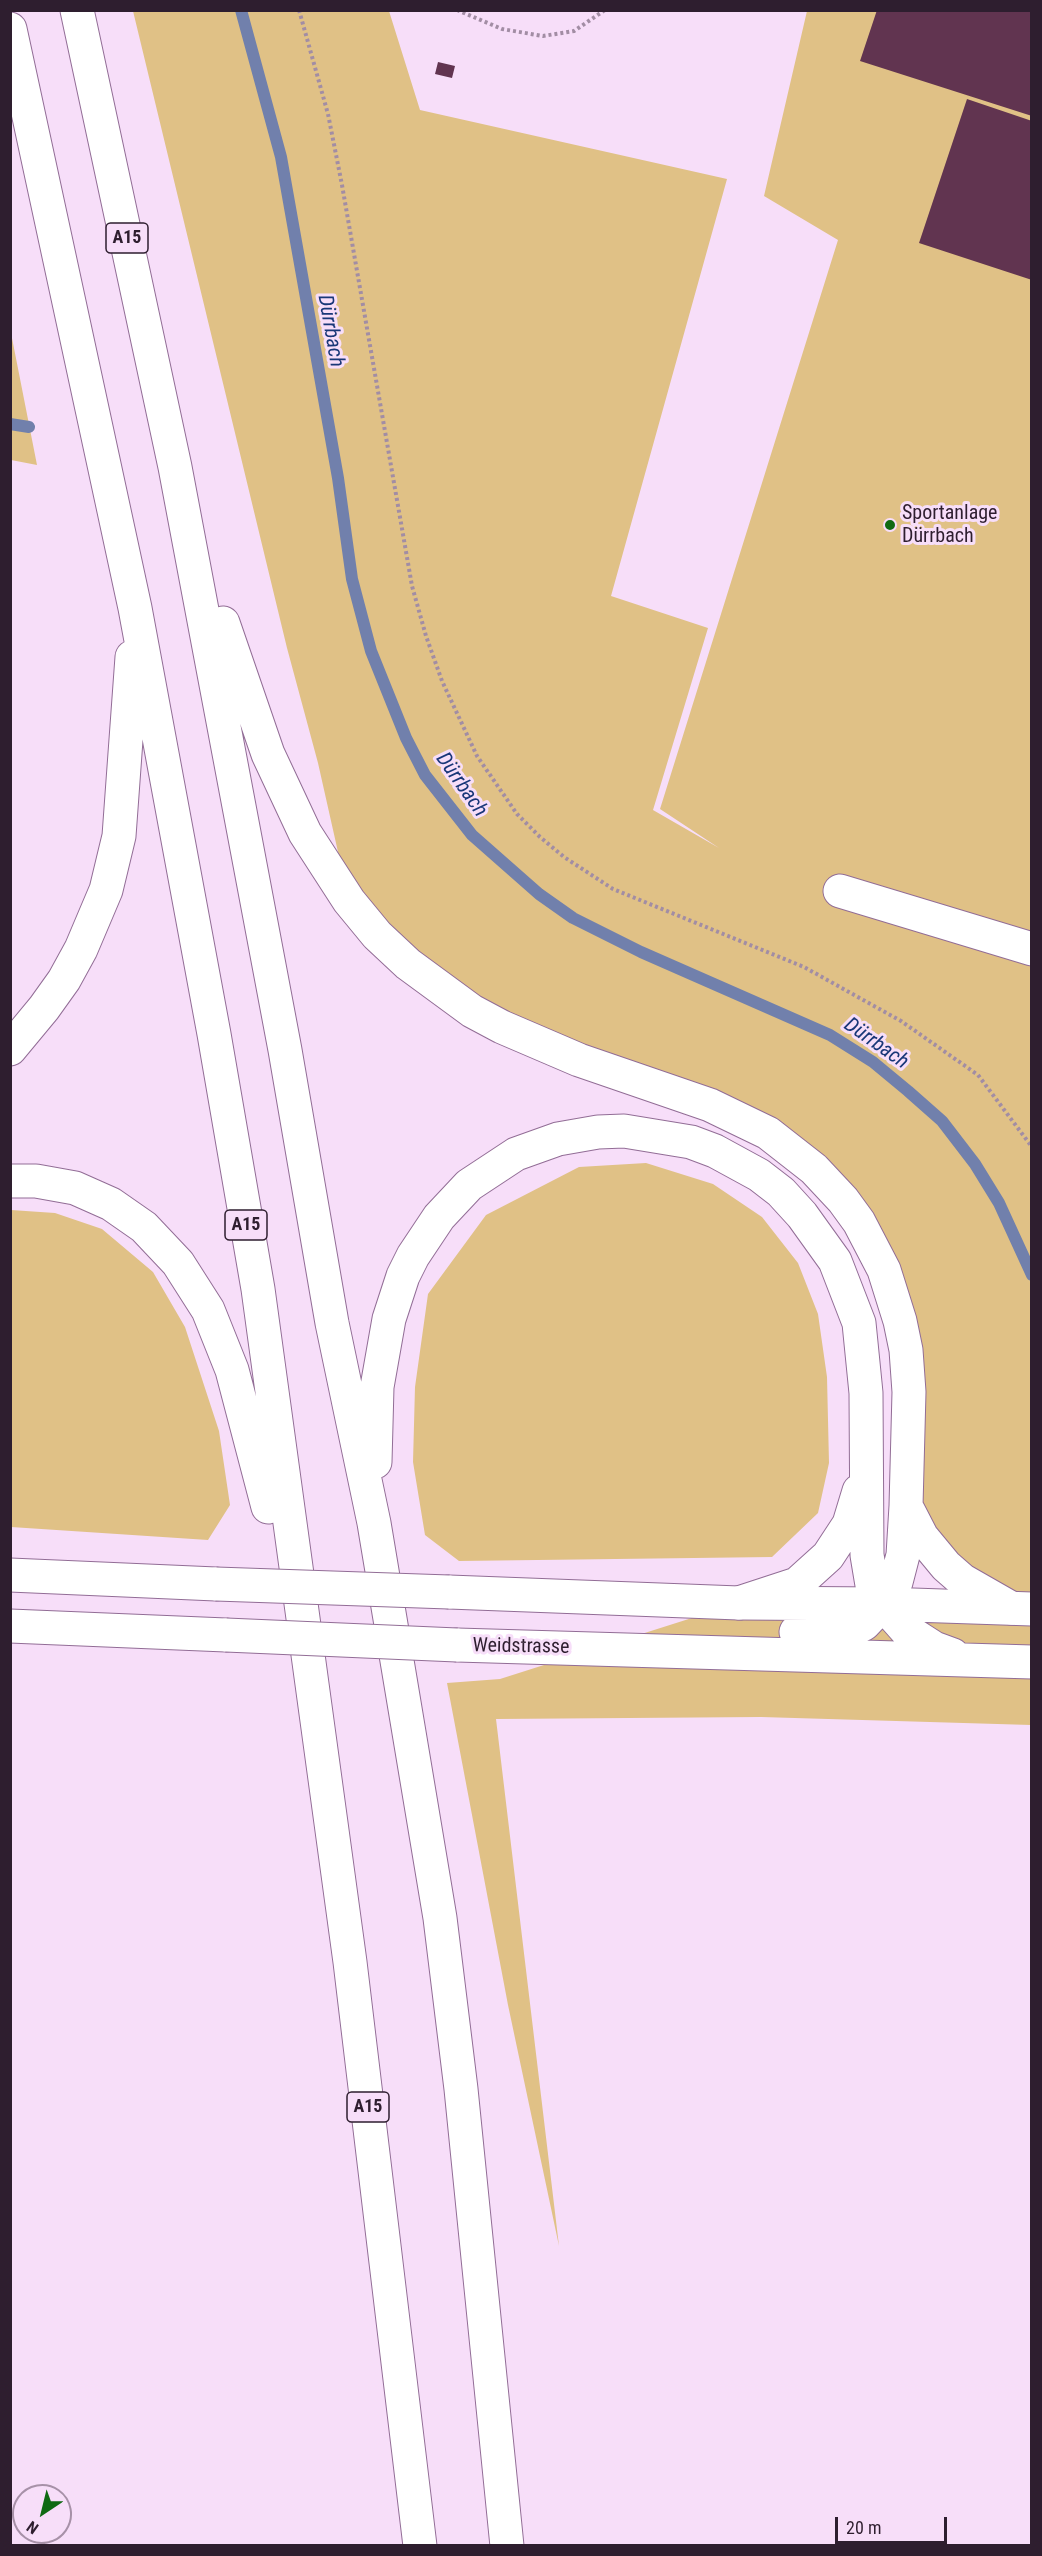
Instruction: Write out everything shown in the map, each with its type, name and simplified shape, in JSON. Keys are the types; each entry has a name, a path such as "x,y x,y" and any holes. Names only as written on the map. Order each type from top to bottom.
{"main road":[{"name":"A15","path":"77,10 175,467 270,969 332,1323 374,1523 438,1906 451,1999 507,2546"},
{"name":"A15","path":"10,29 135,608 214,1034 258,1289 308,1670 353,1985 420,2546"},
{"path":"175,467 242,683 268,754 305,833 326,869 377,934 408,964 439,988 502,1027 579,1060 710,1105 768,1134 814,1169 843,1200 863,1230 884,1270 900,1321 906,1350 909,1392 903,1555 896,1582 883,1604 864,1624 849,1631 827,1634 794,1632 760,1637 736,1652"},
{"path":"10,1049 64,980 81,949 106,890 119,836 123,803 135,608"},
{"path":"840,891 1032,949"},
{"path":"374,1523 375,1436 381,1361 395,1298 413,1257 439,1216 454,1199 484,1173 535,1146 558,1139 598,1132 624,1131 691,1142 715,1151 759,1175 781,1192 802,1215 835,1261 859,1323 866,1393 867,1555 872,1585 883,1604 906,1630 934,1648 967,1660"},
{"path":"10,1181 36,1180 64,1186 111,1204 144,1227 178,1263 193,1284 208,1310 246,1416 308,1670"},
{"path":"739,1603 797,1584 828,1556 849,1524 867,1463"},
{"path":"906,1506 922,1537 946,1566 962,1580 1021,1609"},
{"path":"10,1575 739,1603 883,1604 1021,1609"},
{"name":"Weidstrasse","path":"10,1626 457,1645 1032,1662"}],"path":[{"path":"299,10 328,114 342,184 412,586 442,681 477,756 517,814 540,837 582,869 642,902 804,967 901,1021 978,1075 1032,1146"},
{"path":"457,10 502,29 543,36 574,32 605,10"}],"shaded area":[{"path":"133,11 389,11 420,110 727,179 611,596 708,628 653,810 719,848 660,809 838,240 764,196 807,11 1031,11 1031,1725 761,1717 496,1719 559,2246 508,2005 447,1683 500,1679 739,1603 1009,1608 922,1537 900,1321 814,1169 537,1044 349,901 318,763 287,648"},
{"path":"11,333 37,465 11,460"},
{"path":"646,1163 713,1184 762,1217 798,1263 818,1314 827,1377 829,1463 818,1513 772,1557 459,1561 425,1535 413,1462 415,1387 428,1294 486,1215 579,1167"},
{"path":"11,1210 55,1213 102,1229 153,1272 185,1327 219,1431 230,1505 208,1540 11,1527"}],"building":[{"path":"877,10 1032,10 1032,116 860,61"},
{"path":"438,62 455,66 452,78 435,74"},
{"path":"967,99 1032,121 1032,280 919,243"}],"waterway":[{"name":"Dürrbach","path":"241,10 281,157 338,478 352,579 371,651 406,738 425,775 472,835 539,894 573,918 641,952 830,1035 873,1062 942,1121 975,1164 999,1203 1032,1275"},
{"path":"10,424 29,427"}],"place":[{"name":"Sportanlage Dürrbach","path":"890,525"}]}
